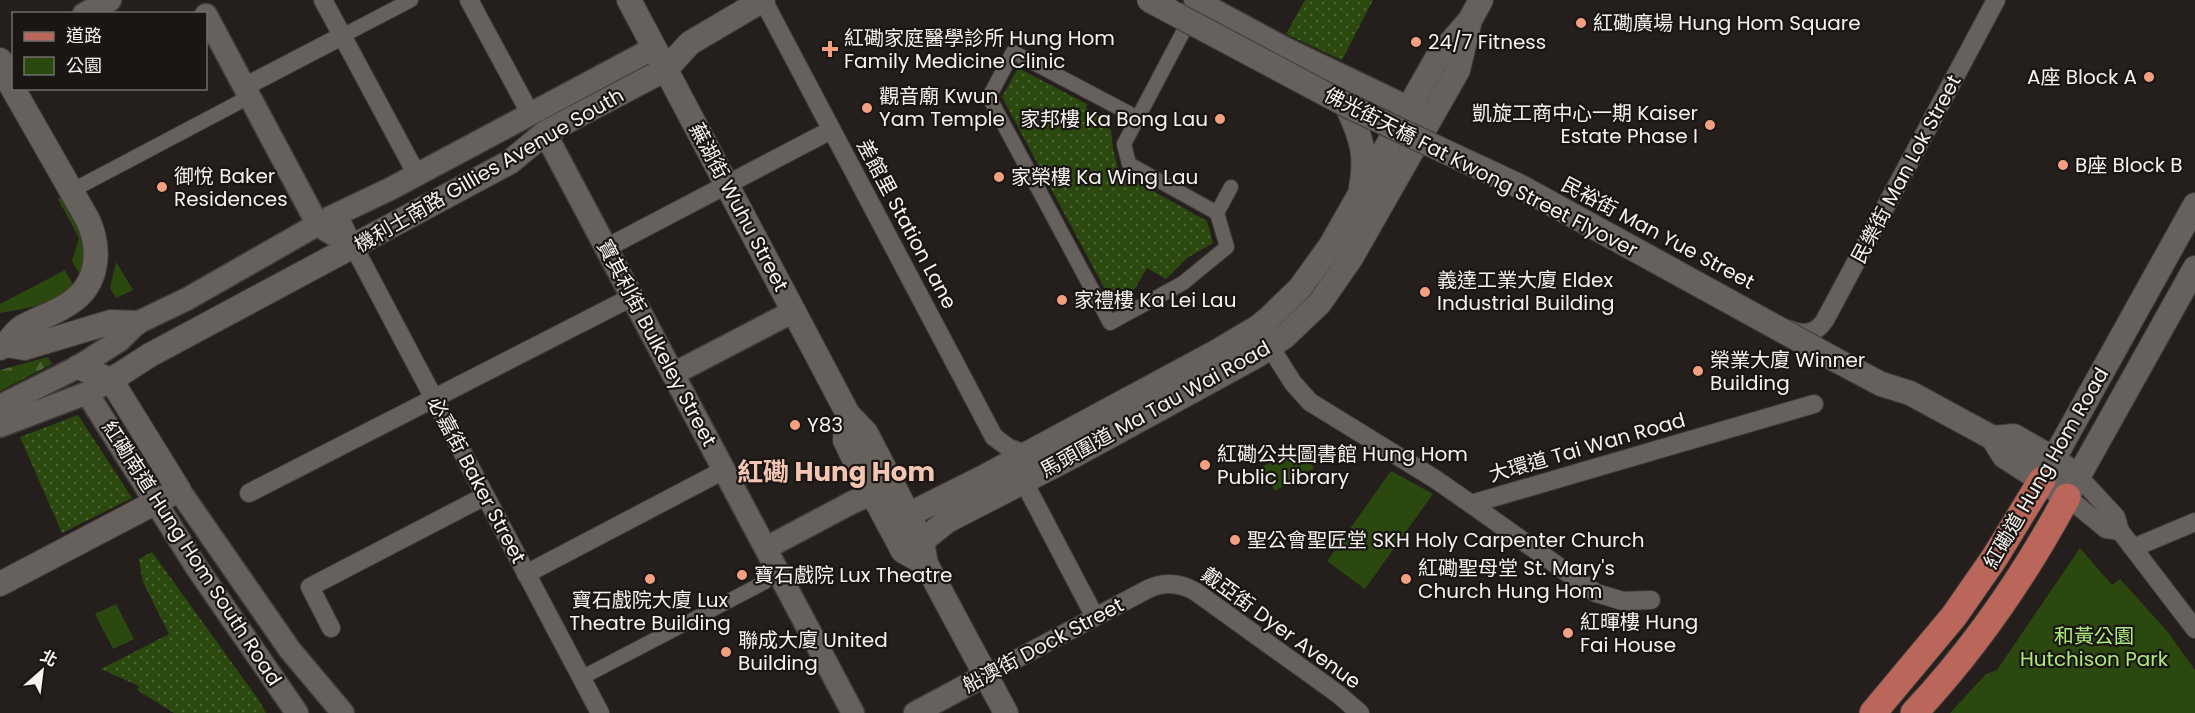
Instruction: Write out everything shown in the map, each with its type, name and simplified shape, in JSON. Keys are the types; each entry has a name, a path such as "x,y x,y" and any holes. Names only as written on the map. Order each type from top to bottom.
{"main road":[{"name":"蕪湖街 Wuhu Street","path":"629,0 849,414 866,433 922,541 926,564 1006,713"},
{"name":"機利士南路 Gillies Avenue South","path":"111,380 150,355 510,162 538,124 666,69 690,44 763,0"},
{"name":"佛光街天橋 Fat Kwong Street Flyover","path":"1149,0 1350,107 1521,187 1838,354"},
{"name":"佛光街天橋 Fat Kwong Street Flyover","path":"1171,0 1361,102 1525,178 1838,354 1881,384 1910,393 1993,438 2004,456 2048,469 2073,487"},
{"name":"馬頭圍道 Ma Tau Wai Road","path":"908,515 1206,357 1264,337 1307,315 1336,281 1363,240 1414,124 1437,58 1475,10"},
{"path":"0,58 4,73 12,87"},
{"path":"14,90 95,235 97,256 92,277 81,295 73,302 7,337 24,348 111,322 137,323"},
{"path":"1349,111 1360,136 1363,150 1364,165 1359,199"},
{"name":"馬頭圍道 Ma Tau Wai Road","path":"922,541 947,521 1228,372 1264,337 1331,245 1359,199 1414,124"},
{"name":"紅磡道 Hung Hom Road","path":"1873,713 1954,616 1995,557 2048,469 2195,205"},
{"name":"紅磡道 Hung Hom Road","path":"1914,713 1983,631 2054,520 2195,268"},
{"path":"78,367 111,380"},
{"name":"紅磡南道 Hung Hom South Road","path":"111,380 179,490"},
{"name":"蕪湖街 Wuhu Street","path":"849,414 844,440 903,551 926,564"},
{"path":"0,584 179,490"},
{"path":"872,494 908,515 947,521"}],"street":[{"path":"88,12 110,0"},
{"path":"323,0 417,175"},
{"path":"71,191 342,36 411,0"},
{"name":"寶其利街 Bulkeley Street","path":"469,0 632,297 853,713"},
{"name":"差館里 Station Lane","path":"763,0 994,437 1009,448 1026,454"},
{"path":"1142,0 1191,14 1286,49 1414,124"},
{"name":"民樂街 Man Lok Street","path":"1810,333 1826,320 1996,0"},
{"path":"1191,14 1349,111 1414,124"},
{"path":"1138,118 1013,52 989,97 1110,323 1183,283 1227,247 1217,213 1129,164 1124,144 1138,118 1191,14"},
{"path":"207,18 318,225 354,247"},
{"name":"機利士南路 Gillies Avenue South","path":"0,405 78,367 120,340 137,323 339,214 417,175 538,124 654,48"},
{"name":"民裕街 Man Yue Street","path":"1414,124 1452,151 1505,177 1791,331 1810,333"},
{"path":"606,249 831,130"},
{"path":"1217,213 1231,188"},
{"name":"必嘉街 Baker Street","path":"339,214 354,247 600,713"},
{"path":"249,493 632,297"},
{"path":"673,374 794,310"},
{"name":"大環道 Tai Wan Road","path":"1264,337 1293,383 1321,410 1435,479 1471,504 1808,404"},
{"path":"0,426 87,393 111,380"},
{"name":"紅磡南道 Hung Hom South Road","path":"87,393 197,568 297,713"},
{"path":"526,573 724,470"},
{"path":"1023,482 1095,617"},
{"path":"2073,487 2106,529 2120,531 2195,629"},
{"name":"紅磡南道 Hung Hom South Road","path":"179,490 290,650 343,713"},
{"path":"766,548 872,494"},
{"path":"331,628 310,587 485,496"},
{"path":"1471,504 1596,594 1623,601 1650,600"},
{"path":"2133,548 2195,522"},
{"path":"581,678 765,582"},
{"name":"船澳街 Dock Street","path":"915,713 1156,585 1173,584"},
{"name":"戴亞街 Dyer Avenue","path":"1173,584 1196,592 1338,694 1360,713"}],"green space":[{"path":"1305,0 1373,0 1342,60 1286,34"},
{"path":"1018,68 1087,104 1086,108 1098,115 1111,130 1119,172 1207,221 1213,243 1187,258 1166,279 1147,268 1131,295 1107,293 1002,97"},
{"path":"61,197 81,234 84,253 80,275 72,261 79,238 58,199"},
{"path":"116,262 133,290 116,298 110,288"},
{"path":"65,270 73,285 57,298 40,305 0,313 0,304"},
{"path":"48,357 52,364 0,391 0,370"},
{"path":"78,415 132,498 62,533 20,437"},
{"path":"1301,444 1314,468 1275,491 1262,467"},
{"path":"1391,471 1433,494 1365,589 1327,561"},
{"name":"和黃公園 Hutchison Park","path":"2080,548 2112,585 2120,579 2167,631 2195,670 2195,713 1950,713 1986,674 1997,670"},
{"path":"152,552 266,713 174,713 137,690 139,686 101,669 169,634 143,582 139,559"},
{"path":"116,604 134,639 113,649 95,614"}],"place":[{"name":"紅磡廣場 Hung Hom Square","path":"1581,23"},
{"name":"24/7 Fitness","path":"1416,42"},
{"name":"紅磡家庭醫學診所 Hung Hom Family Medicine Clinic","path":"830,49"},
{"name":"A座 Block A","path":"2149,77"},
{"name":"觀音廟 Kwun Yam Temple","path":"867,108"},
{"name":"家邦樓 Ka Bong Lau","path":"1220,119"},
{"name":"凱旋工商中心一期 Kaiser Estate Phase I","path":"1710,125"},
{"name":"B座 Block B","path":"2063,165"},
{"name":"家榮樓 Ka Wing Lau","path":"999,177"},
{"name":"御悅 Baker Residences","path":"162,187"},
{"name":"義達工業大廈 Eldex Industrial Building","path":"1425,292"},
{"name":"家禮樓 Ka Lei Lau","path":"1062,300"},
{"name":"榮業大廈 Winner Building","path":"1698,371"},
{"name":"Y83","path":"795,425"},
{"name":"紅磡公共圖書館 Hung Hom Public Library","path":"1205,465"},
{"name":"聖公會聖匠堂 SKH Holy Carpenter Church","path":"1235,540"},
{"name":"寶石戲院 Lux Theatre","path":"742,575"},
{"name":"寶石戲院大廈 Lux Theatre Building","path":"650,579"},
{"name":"紅磡聖母堂 St. Mary's Church Hung Hom","path":"1406,579"},
{"name":"紅暉樓 Hung Fai House","path":"1568,633"},
{"name":"聯成大廈 United Building","path":"726,652"}],"district":[{"name":"紅磡 Hung Hom","path":"836,472"}]}
